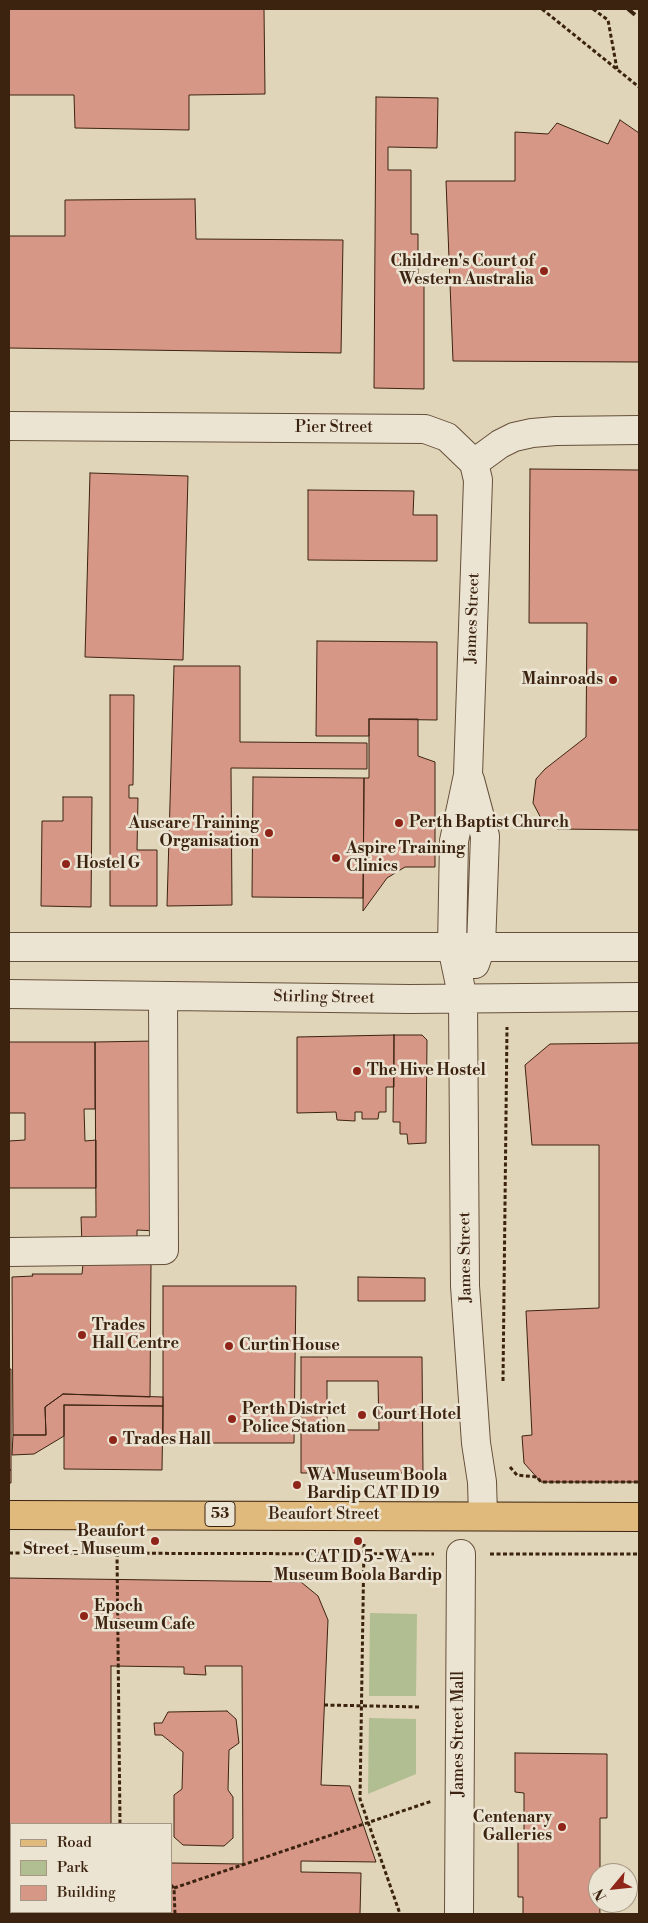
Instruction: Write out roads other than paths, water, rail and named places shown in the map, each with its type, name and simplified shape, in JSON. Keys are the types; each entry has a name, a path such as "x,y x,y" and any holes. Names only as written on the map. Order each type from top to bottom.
{"main road":[{"name":"Beaufort Street","path":"9,1515 364,1514 639,1517"}],"street":[{"name":"Pier Street","path":"9,426 425,429 447,437 474,463"},
{"path":"474,463 500,444 514,437 532,433 639,430"},
{"name":"James Street","path":"474,463 478,480 468,775 454,841 452,947 463,999 465,1286 476,1443 482,1482 483,1515"},
{"name":"James Street","path":"463,999 481,947 485,836 468,775"},
{"path":"9,947 639,947"},
{"path":"597,947 621,962 639,963"},
{"name":"Stirling Street","path":"9,994 463,999 639,997"},
{"path":"9,1252 164,1250 163,996"},
{"name":"James Street Mall","path":"458,1914 461,1554"}],"railway":[{"path":"628,9 639,18"}],"place":[{"name":"Children's Court of Western Australia","path":"544,271"},
{"name":"Mainroads","path":"613,680"},
{"name":"Perth Baptist Church","path":"399,823"},
{"name":"Auscare Training Organisation","path":"269,833"},
{"name":"Aspire Training Clinics","path":"336,858"},
{"name":"Hostel G","path":"66,864"},
{"name":"The Hive Hostel","path":"357,1071"},
{"name":"Trades Hall Centre","path":"82,1335"},
{"name":"Curtin House","path":"229,1346"},
{"name":"Court Hotel","path":"362,1415"},
{"name":"Perth District Police Station","path":"232,1419"},
{"name":"Trades Hall","path":"113,1440"},
{"name":"WA Museum Boola Bardip CAT ID 19","path":"297,1485"},
{"name":"Beaufort Street - Museum","path":"155,1541"},
{"name":"CAT ID 5 - WA Museum Boola Bardip","path":"358,1541"},
{"name":"Epoch Museum Cafe","path":"84,1616"},
{"name":"Centenary Galleries","path":"562,1827"}]}
